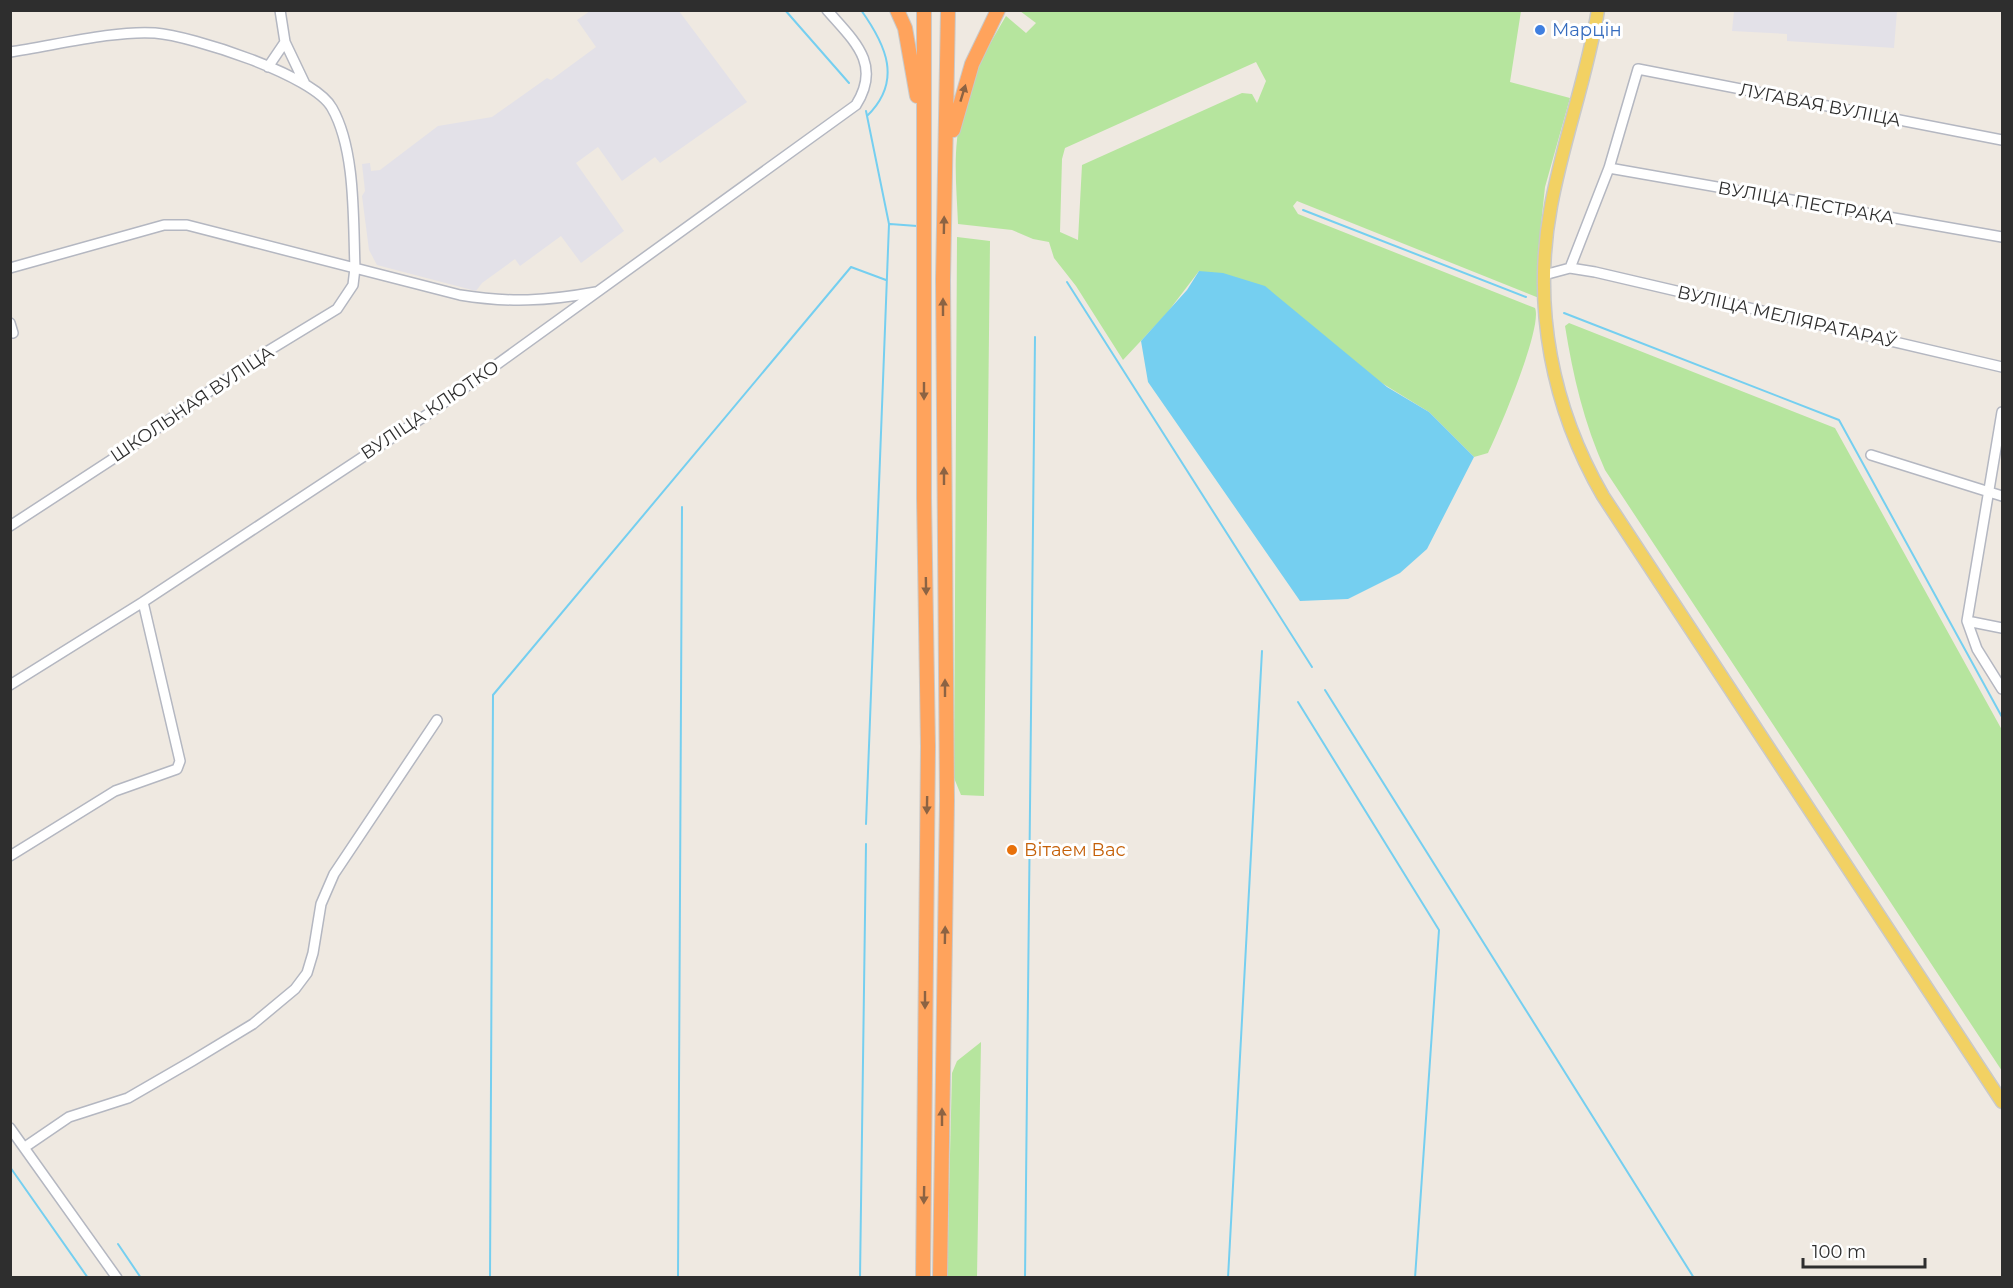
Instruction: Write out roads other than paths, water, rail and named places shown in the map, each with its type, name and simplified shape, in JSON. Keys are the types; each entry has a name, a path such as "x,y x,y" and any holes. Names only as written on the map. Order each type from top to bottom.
{"highway":[{"path":"897,10 905,28 923,142"},
{"path":"923,1278 928,746 924,10"},
{"path":"940,1278 947,813 943,333 948,10"},
{"path":"945,171 957,113 972,64 998,10"}],"main road":[{"path":"1598,10 1551,205 1544,275 1550,352 1568,427 1581,458 1738,704 2002,1102"}],"street":[{"path":"280,10 285,42 306,85"},
{"name":"ВУЛІЦА КЛЮТКО","path":"10,685 143,602 431,412 856,105 868,83 864,58 827,10"},
{"path":"10,52 132,33 155,33 186,39 268,67 306,85 331,106 347,152 356,268"},
{"path":"268,67 285,42"},
{"name":"ЛУГАВАЯ ВУЛІЦА","path":"1609,168 1638,69 2002,140"},
{"path":"1544,275 1570,268 1609,168"},
{"name":"ВУЛІЦА ПЕСТРАКА","path":"1609,168 2002,237"},
{"path":"10,268 164,225 187,225 460,295 500,302 524,302 598,292"},
{"name":"ШКОЛЬНАЯ ВУЛІЦА","path":"10,526 128,449 255,359 336,309 353,285 356,268"},
{"name":"ВУЛІЦА МЕЛІЯРАТАРАЎ","path":"1570,268 2002,367"},
{"path":"2002,412 1967,621 1977,649 2002,689"},
{"path":"1871,455 2002,496"},
{"path":"10,856 116,791 177,769 180,761 143,602"},
{"path":"1967,621 2002,628"},
{"path":"25,1147 69,1117 128,1098 183,1066 253,1024 296,989 310,963 321,904 334,874 437,720"},
{"path":"10,1128 117,1278"}],"water":[{"path":"1199,271 1223,273 1265,286 1387,387 1429,412 1474,457 1427,549 1400,573 1348,599 1300,601 1148,382 1141,341 1187,290"}],"waterway":[{"path":"785,10 849,83"},
{"path":"861,10 878,36 887,63 888,76 885,90 867,116"},
{"path":"866,111 889,224 866,824"},
{"path":"1303,210 1526,297"},
{"path":"890,224 917,226"},
{"path":"490,1278 493,695 851,267 886,280"},
{"path":"1067,282 1312,667"},
{"path":"1564,313 1839,420 2002,717"},
{"path":"1025,1278 1035,337"},
{"path":"678,1278 682,507"},
{"path":"1228,1278 1262,651"},
{"path":"1325,690 1694,1278"},
{"path":"1298,702 1439,930 1415,1278"},
{"path":"860,1278 866,844"},
{"path":"10,1167 88,1278"},
{"path":"118,1244 141,1278"}],"place":[{"name":"Марцін","path":"1540,30"},
{"name":"Вітаем Вас","path":"1012,850"}]}
